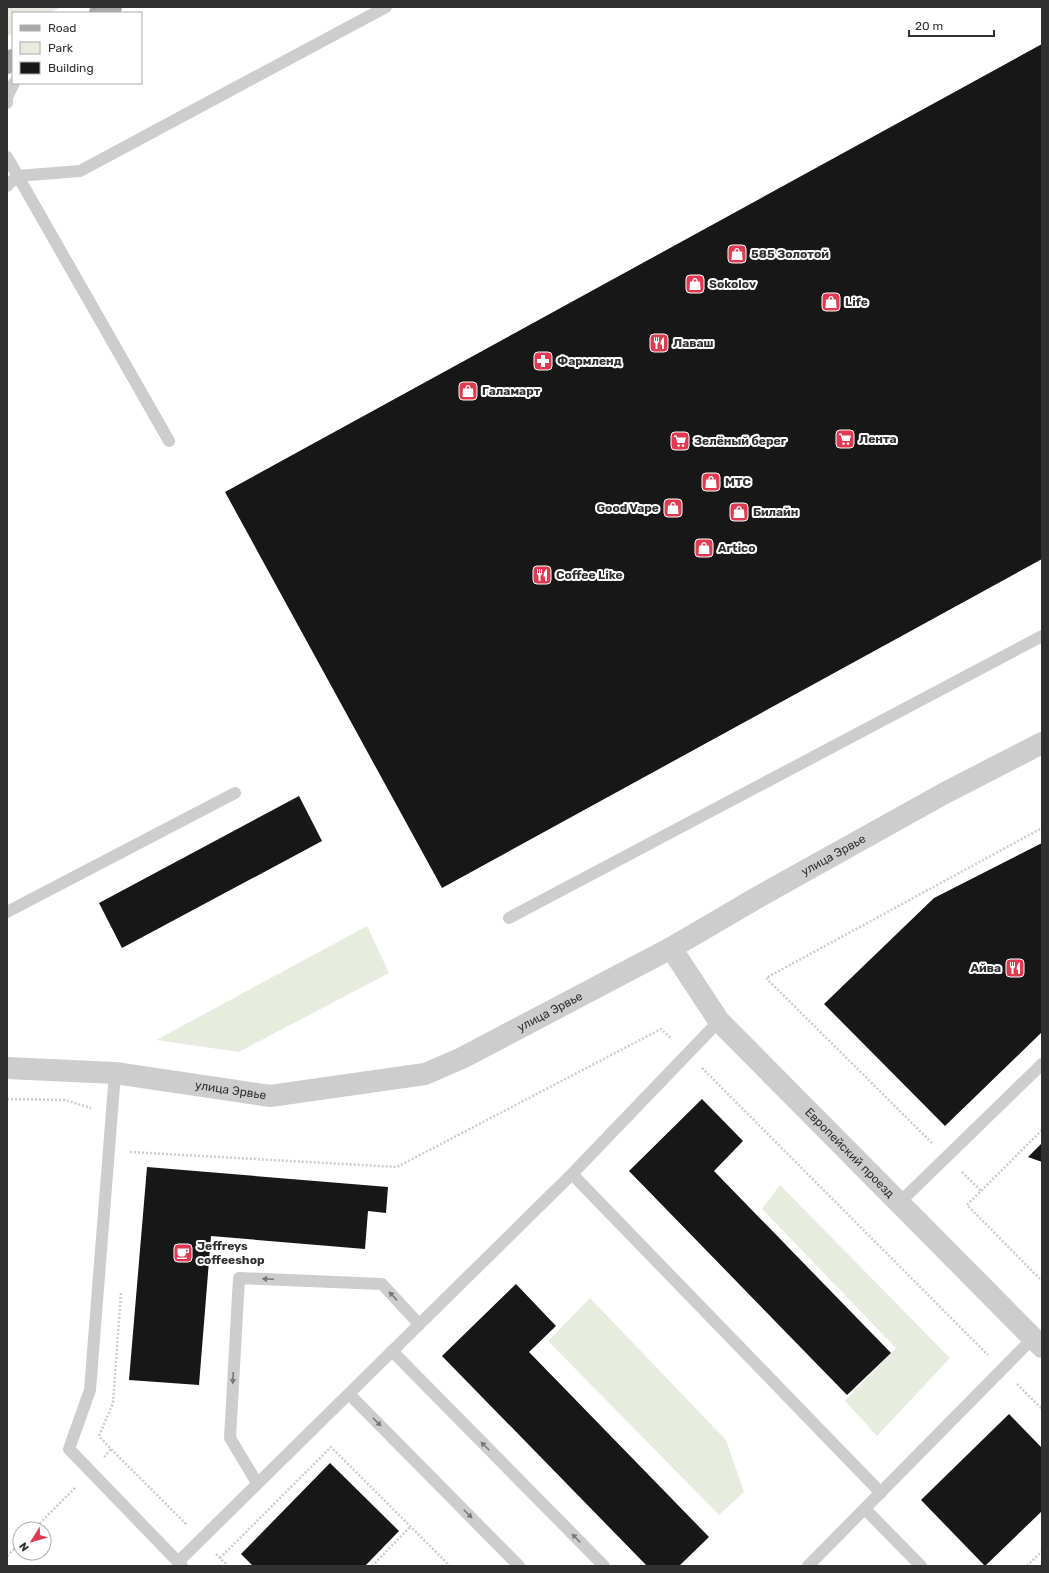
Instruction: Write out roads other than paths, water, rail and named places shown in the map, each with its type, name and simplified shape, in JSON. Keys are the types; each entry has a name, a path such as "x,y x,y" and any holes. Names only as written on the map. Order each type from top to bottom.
{"street":[{"name":"улица Эрвье","path":"7,1068 115,1073 270,1096 425,1074 462,1058 671,948 760,896 943,794 1042,743"},
{"name":"Европейский проезд","path":"671,948 719,1021 1038,1343"}],"lane":[{"path":"7,186 18,176 80,172 386,7"},
{"path":"7,103 7,97 14,84"},
{"path":"7,157 169,441"},
{"path":"509,918 1042,636"},
{"path":"7,912 235,793"},
{"path":"115,1073 90,1390 69,1449 180,1564 202,1539 257,1484 572,1174 719,1021"},
{"path":"899,1203 1042,1064"},
{"path":"572,1174 881,1493"},
{"path":"257,1484 230,1438 239,1278 382,1284 420,1324"},
{"path":"808,1566 1002,1369 1038,1343"},
{"path":"392,1351 604,1566"},
{"path":"349,1394 518,1566"},
{"path":"865,1509 921,1566"}],"place":[{"name":"585 Золотой","path":"737,254"},
{"name":"Sokolov","path":"695,284"},
{"name":"Life","path":"831,302"},
{"name":"Лаваш","path":"659,343"},
{"name":"Фармленд","path":"543,361"},
{"name":"Галамарт","path":"468,391"},
{"name":"Лента","path":"845,439"},
{"name":"Зелёный берег","path":"680,441"},
{"name":"МТС","path":"711,482"},
{"name":"Good Vape","path":"673,508"},
{"name":"Билайн","path":"739,512"},
{"name":"Artico","path":"704,548"},
{"name":"Coffee Like","path":"542,575"},
{"name":"Айва","path":"1015,968"},
{"name":"Jeffreys coffeeshop","path":"183,1253"}]}
